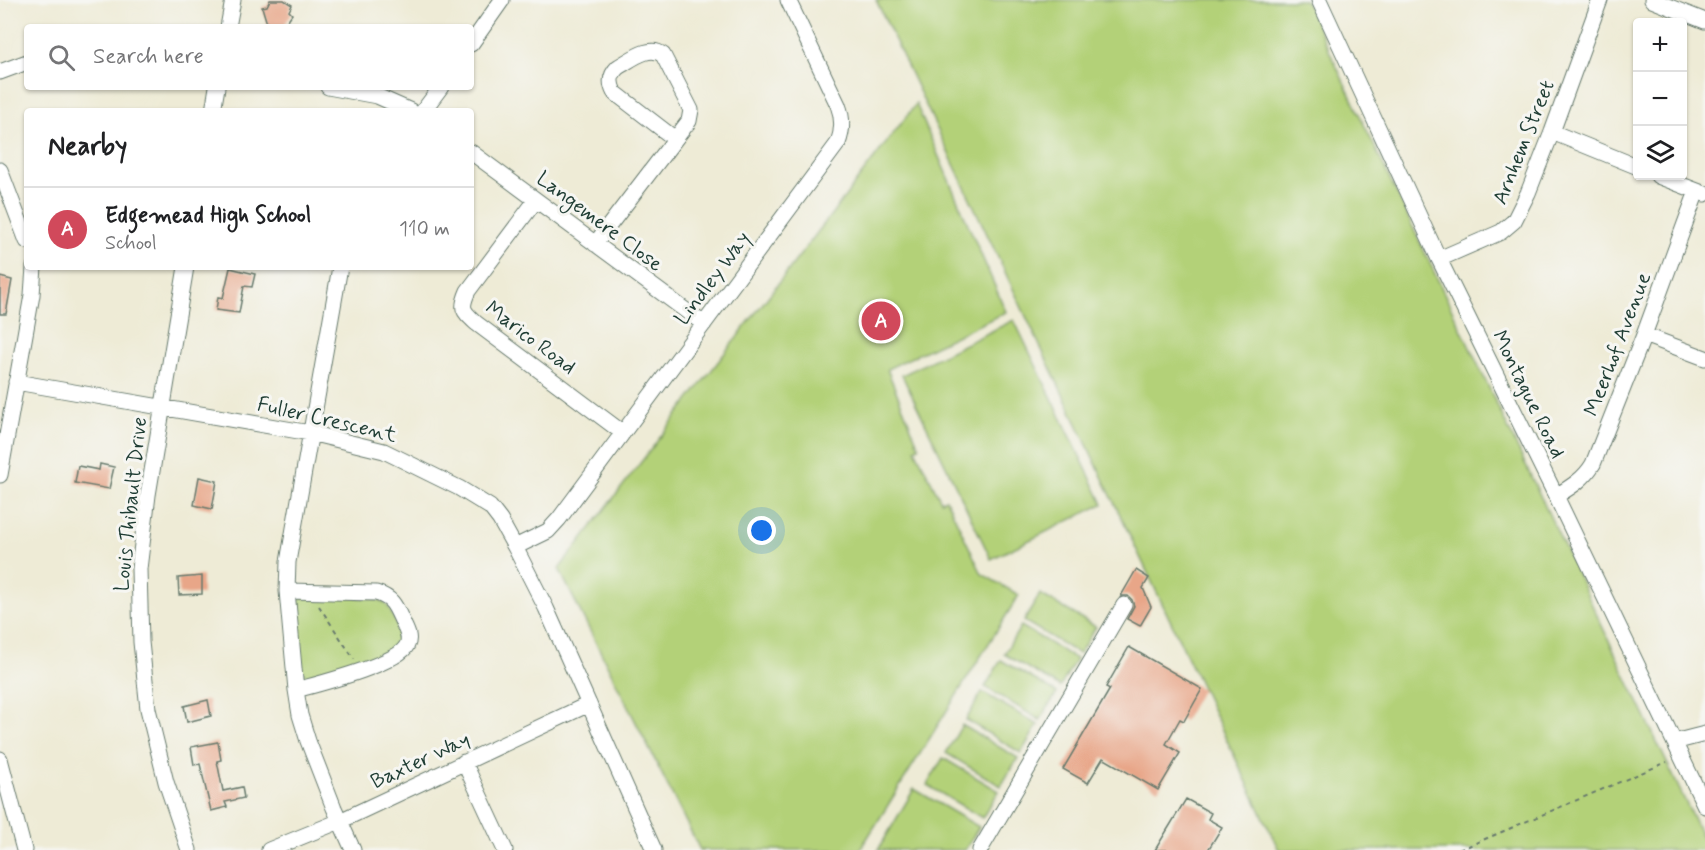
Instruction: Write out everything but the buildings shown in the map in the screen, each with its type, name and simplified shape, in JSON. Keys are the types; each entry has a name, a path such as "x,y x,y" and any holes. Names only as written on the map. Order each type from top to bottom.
{"street":[{"path":"229,24 233,0"},
{"path":"474,40 502,0"},
{"name":"Lindley Way","path":"515,547 548,531 559,519 834,149 840,136 842,121 838,105 788,0"},
{"name":"Montague Road","path":"1319,0 1439,259 1705,806"},
{"name":"Arnhem Street","path":"1439,259 1501,232 1514,221 1528,193 1552,132 1600,0"},
{"path":"1652,0 1705,21"},
{"path":"595,244 689,121 690,110 663,55 657,51 650,51 618,67 611,76 611,87 614,92 675,139"},
{"path":"0,72 24,63"},
{"path":"214,108 216,90"},
{"path":"344,90 377,96 404,108"},
{"path":"425,108 439,90"},
{"path":"1552,132 1633,165"},
{"name":"Langemere Close","path":"474,154 704,324"},
{"path":"0,170 24,233"},
{"path":"1668,180 1701,193"},
{"name":"Meerhof Avenue","path":"1556,496 1587,475 1593,464 1701,193"},
{"name":"Marico Road","path":"536,200 468,291 463,302 463,309 476,323 623,433"},
{"path":"0,475 32,295 34,270"},
{"name":"Louis Thibault Drive","path":"185,270 148,495 139,569 141,642 148,709 166,782 189,850"},
{"path":"339,270 288,562 287,591 300,715 308,741 353,850"},
{"path":"1644,335 1705,358"},
{"name":"Fuller Crescent","path":"15,382 310,433 384,451 459,488 490,507 515,547 546,608 654,850"},
{"path":"287,591 376,593 385,596 393,602 408,633 408,645 402,652 363,671 296,690"},
{"path":"980,850 1124,605"},
{"name":"Baxter Way","path":"268,850 340,821 589,704"},
{"path":"1674,742 1705,734"},
{"path":"0,759 24,850"},
{"path":"464,762 505,850"}],"path":[{"path":"308,591 363,671"},
{"path":"1459,850 1681,757"}],"green space":[{"path":"876,0 1305,0 1705,843 1705,850 1279,850"},
{"path":"916,104 1006,312 887,369 919,447 915,449 941,501 946,499 982,574 1019,595 860,850 700,850 559,569"},
{"path":"1014,320 1103,504 991,559 902,375"},
{"path":"1040,594 1096,627 1079,654 1024,621"},
{"path":"302,597 358,597 385,603 399,630 398,646 361,666 311,679 305,676 301,670 295,607"},
{"path":"1021,626 1076,659 1060,687 1004,654"},
{"path":"1001,660 1057,693 1040,720 985,687"},
{"path":"982,692 1038,725 1021,753 966,720"},
{"path":"962,725 1018,758 1001,786 946,753"},
{"path":"943,758 999,791 982,818 927,785"},
{"path":"914,789 979,827 965,850 878,850"}],"place":[{"name":"Edgemead High School","path":"881,321"}]}
